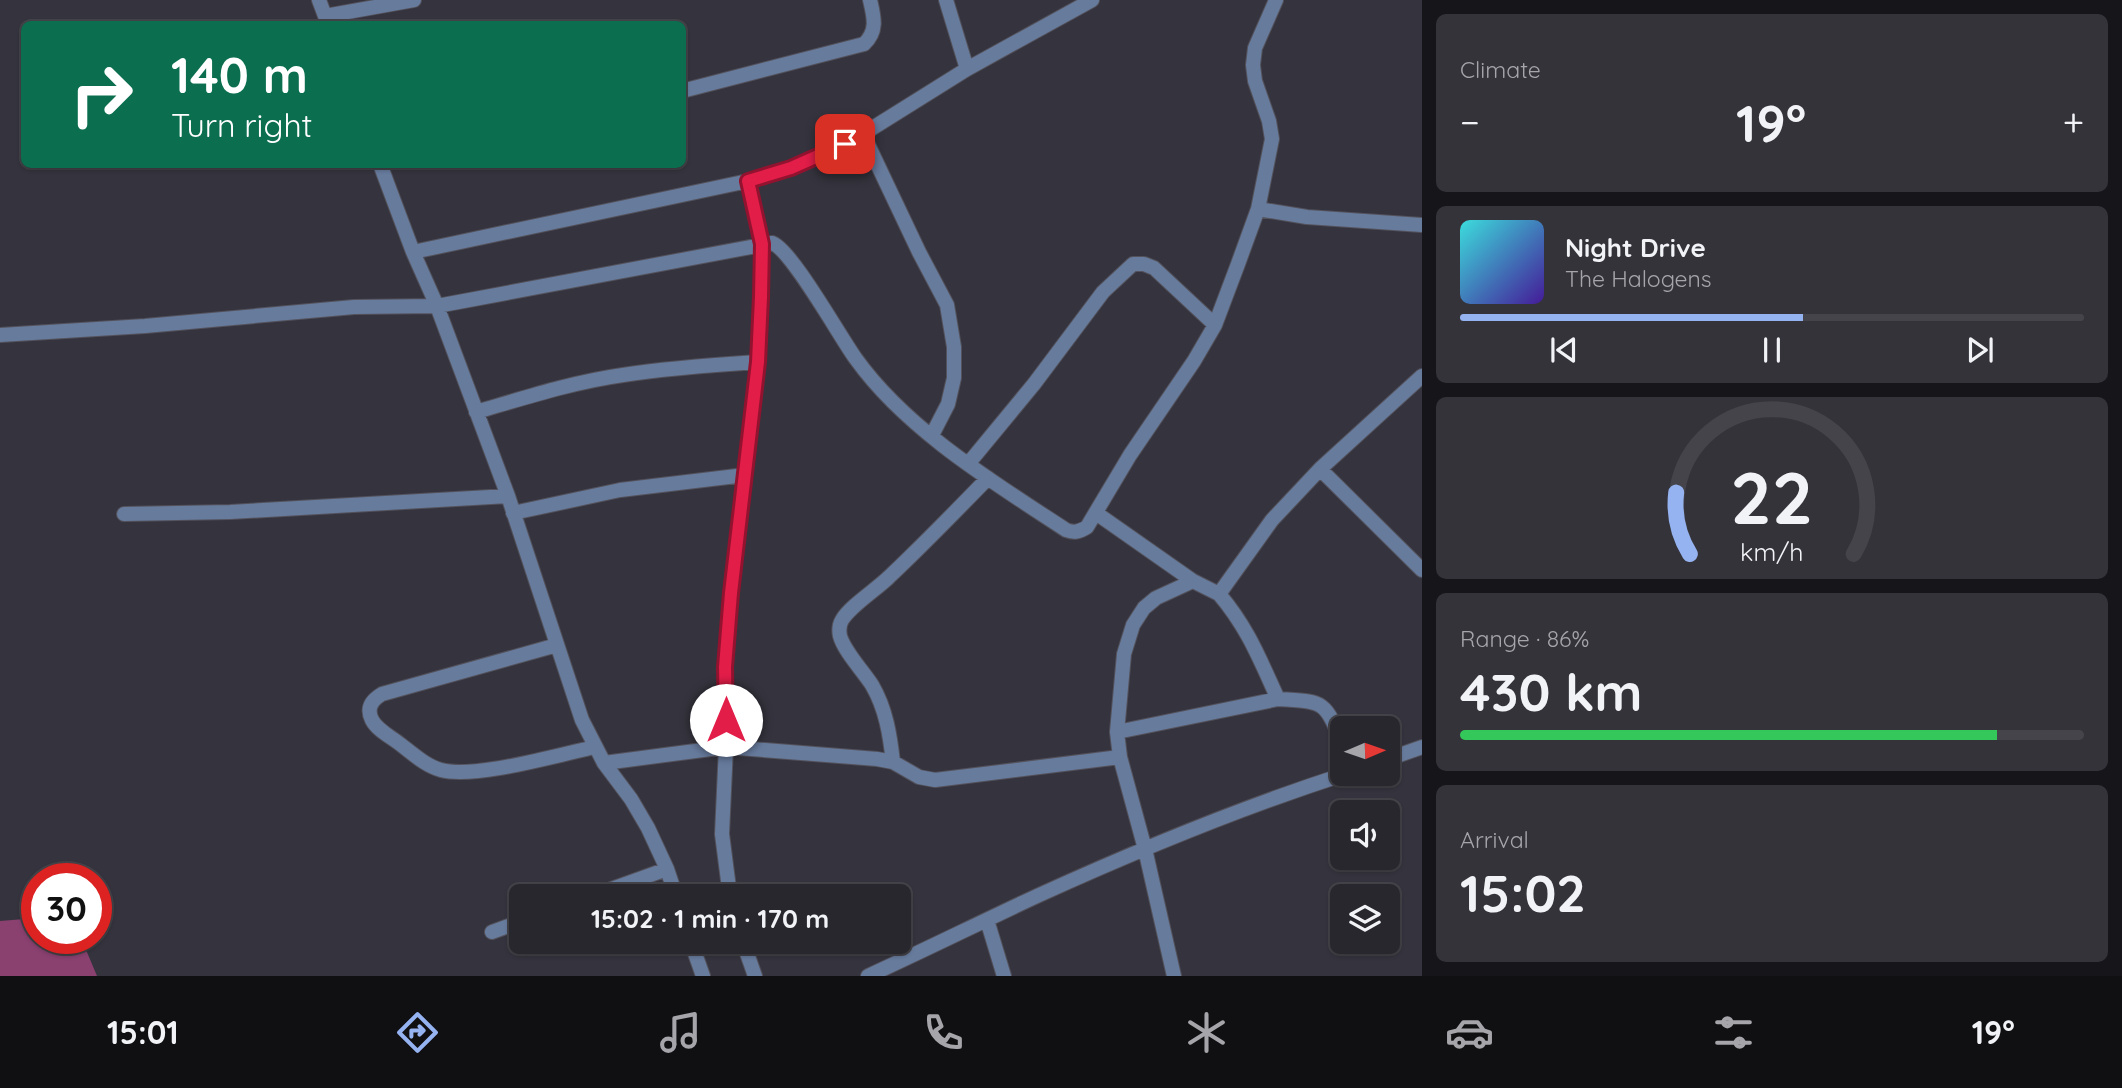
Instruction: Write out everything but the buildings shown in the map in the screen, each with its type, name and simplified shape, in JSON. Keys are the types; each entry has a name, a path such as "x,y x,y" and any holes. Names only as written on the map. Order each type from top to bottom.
{"street":[{"path":"319,0 327,20 414,0"},
{"path":"686,90 864,44 873,31 870,0"},
{"path":"946,0 967,69"},
{"path":"413,252 748,181 791,168 826,154 863,134 1077,4 1092,0"},
{"path":"0,335 145,326 354,307 437,306 772,243 782,249 856,359 898,407 968,464 1073,533 1087,527 1130,455 1172,396 1214,326 1258,209 1272,139 1253,65 1255,48 1276,0"},
{"path":"863,134 947,305 954,347 954,378 948,404 932,435"},
{"path":"383,168 508,496 575,699 604,763 631,799 648,828 672,884"},
{"path":"728,884 722,834 726,747 725,667 758,362 762,244 748,181"},
{"path":"1258,209 1307,217 1422,225"},
{"path":"968,464 1034,384 1103,292 1133,264 1154,268 1214,326"},
{"path":"475,412 620,375 679,367 758,362"},
{"path":"1219,594 1272,520 1320,469 1422,376"},
{"path":"1320,469 1422,570"},
{"path":"513,513 620,491 745,475"},
{"path":"893,762 889,727 882,705 843,642 839,626 842,619 938,530 988,478"},
{"path":"124,514 230,512 508,496"},
{"path":"1096,513 1193,581 1219,594 1237,615 1251,638 1278,699"},
{"path":"1174,976 1145,849 1120,757 1117,732 1124,654 1133,625 1143,608 1156,598 1193,581"},
{"path":"557,645 382,694 373,699 369,707 370,717 376,726 424,762 439,770 453,772 492,769 595,747"},
{"path":"1117,732 1278,699 1308,701 1321,705 1332,716"},
{"path":"604,763 726,747 893,762 919,776 935,780 1120,757"},
{"path":"1400,755 1422,747"},
{"path":"872,975 1145,849 1277,796 1330,779"},
{"path":"625,884 667,869"},
{"path":"987,920 1004,976"},
{"path":"492,932 509,926"},
{"path":"695,954 703,976"},
{"path":"747,954 755,976"}],"shaded area":[{"path":"21,919 21,954 88,954 97,976 0,976 0,921"}],"route":[{"path":"726,720 725,667 731,593 758,362 761,297 762,244 748,181 791,168 845,144"}]}
